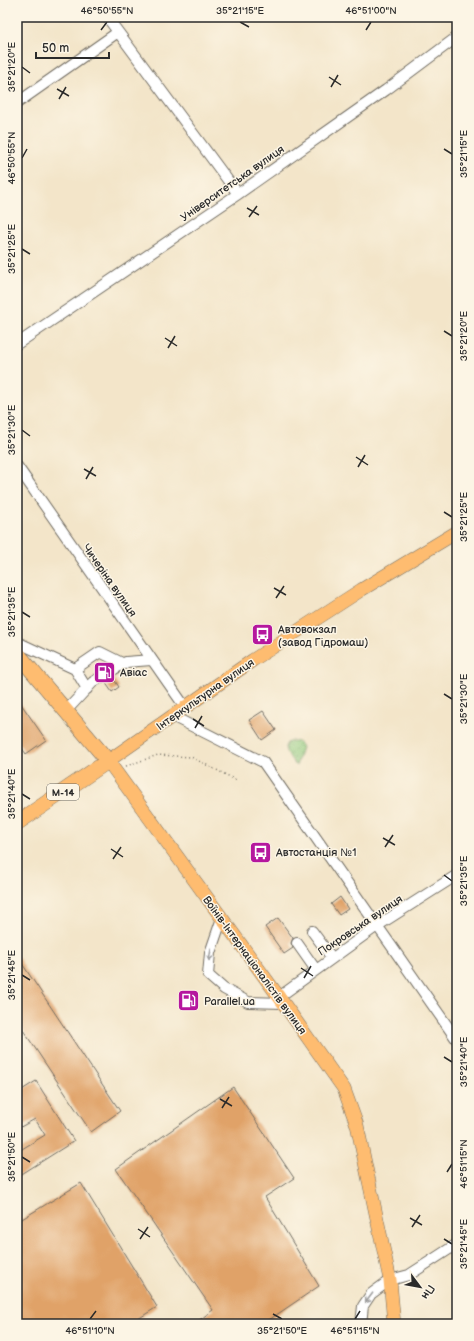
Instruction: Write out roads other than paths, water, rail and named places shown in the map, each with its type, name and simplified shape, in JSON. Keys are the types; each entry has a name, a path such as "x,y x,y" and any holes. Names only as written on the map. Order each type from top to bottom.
{"highway":[{"name":"Воїнів-Інтернаціоналістів вулиця","path":"17,653 111,766"},
{"name":"Інтеркультурна вулиця","path":"17,823 111,766"}],"main road":[{"name":"Інтеркультурна вулиця","path":"111,766 172,716 253,660 361,590 457,532"},
{"name":"Воїнів-Інтернаціоналістів вулиця","path":"111,766 344,1089 357,1125 390,1280 394,1324"}],"street":[{"path":"107,17 238,194"},
{"path":"17,103 118,32"},
{"name":"Університетська вулиця","path":"17,344 238,194 386,90 457,37"},
{"name":"Чичеріна вулиця","path":"17,466 185,707"},
{"path":"17,642 75,670 87,689"},
{"path":"75,670 100,652 124,664"},
{"path":"66,712 93,682 126,662 151,660"},
{"path":"172,716 262,762 457,1040"},
{"name":"Покровська вулиця","path":"281,1000 316,970 377,926 457,875"},
{"path":"222,918 210,953 208,975 224,989 248,1002 281,1000"},
{"path":"312,931 332,958"},
{"path":"297,943 316,970"},
{"path":"361,1324 363,1306 371,1294 390,1280 409,1274 457,1244"}],"place":[{"name":"Автовокзал (завод Гідромаш)","path":"263,635"},
{"name":"Авіас","path":"104,672"},
{"name":"Автостанція №1","path":"260,852"},
{"name":"Parallel.ua","path":"189,1001"}]}
